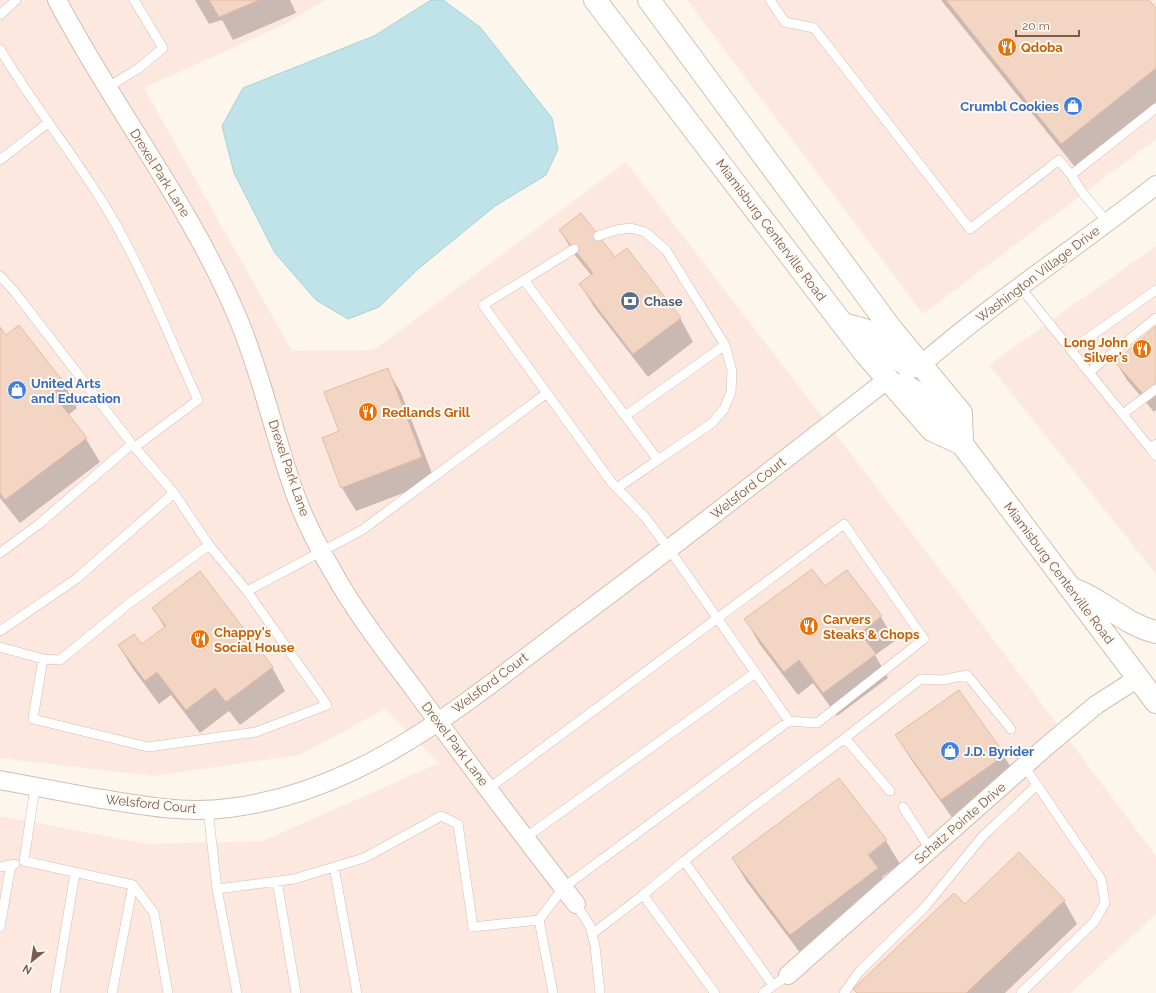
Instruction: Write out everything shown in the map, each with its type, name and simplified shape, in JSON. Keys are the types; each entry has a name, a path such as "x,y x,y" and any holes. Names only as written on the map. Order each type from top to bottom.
{"main road":[{"name":"Miamisburg Centerville Road","path":"595,0 843,324 888,379 932,430 962,438 1069,589 1156,702"},
{"path":"649,0 892,330 922,364 961,413 962,438"},
{"path":"843,324 871,333 880,338 895,357 910,368 922,364"},
{"path":"1069,589 1088,594 1134,622 1156,632"}],"street":[{"name":"Drexel Park Lane","path":"57,0 79,42 186,214 214,266 239,320 255,363 294,492 334,575 438,722 576,904"},
{"name":"Washington Village Drive","path":"922,364 951,339 1156,185"},
{"name":"Welsford Court","path":"0,780 137,805 188,810 208,810 270,801 311,789 363,768 438,722 669,549 888,379"},
{"name":"Schatz Pointe Drive","path":"788,975 1024,766 1096,705 1138,678"}],"lane":[{"path":"0,15 16,0"},
{"path":"107,88 139,68 163,48 134,0"},
{"path":"770,0 785,22 814,28 970,229 1059,160 1082,192 1108,222"},
{"path":"0,49 48,123 100,198 138,267 198,400 134,446 39,524 0,553"},
{"path":"1071,175 1156,108"},
{"path":"0,160 48,123"},
{"path":"598,236 616,230 631,228 645,232 666,250 725,344 732,371 731,392 724,409 712,423 617,488"},
{"path":"574,249 483,305 617,488 645,517 669,549 789,722"},
{"path":"0,276 14,291 134,446 174,493 209,545 247,591 327,705 256,732 148,747 33,719 43,659"},
{"path":"524,280 658,460"},
{"path":"1020,287 1123,414 1154,449"},
{"path":"1071,350 1156,290"},
{"path":"1089,372 1156,318"},
{"path":"625,416 725,344"},
{"path":"1123,414 1156,390"},
{"path":"247,591 362,530 547,393"},
{"path":"0,631 76,579 174,493"},
{"path":"217,889 294,879 364,858 441,816 458,824 473,927 539,920 563,888 789,722 817,723 924,638 844,524 488,789"},
{"path":"0,647 43,659 60,660 131,602 209,545"},
{"path":"525,838 755,673"},
{"path":"592,934 750,809 846,738 921,679 942,680 967,675 1011,729"},
{"path":"846,738 890,791"},
{"path":"1021,993 1094,922 1105,903 1101,879 1024,766"},
{"path":"844,993 859,972 925,907 982,837 1037,784"},
{"path":"24,861 35,787"},
{"path":"903,807 930,849"},
{"path":"208,810 217,889 237,993"},
{"path":"0,867 24,861 133,885 154,913 168,993"},
{"path":"684,861 773,985"},
{"path":"0,926 10,865"},
{"path":"334,867 357,993"},
{"path":"55,993 75,873"},
{"path":"277,881 296,993"},
{"path":"112,993 133,885"},
{"path":"643,895 715,993"},
{"path":"576,904 590,926 600,993"},
{"path":"539,920 553,993"},
{"path":"763,993 788,975"}],"shaded area":[{"path":"0,0 325,0 283,25 144,88 292,351 374,350 626,162 981,623 1156,856 1156,914 1071,993 0,993 0,816 148,844 263,841 439,763 385,709 300,755 153,776 0,758"},
{"path":"687,0 1156,0 1156,139 923,314"},
{"path":"1156,246 1156,574 989,365"}],"water":[{"path":"431,0 443,0 480,27 552,118 558,149 546,175 495,206 418,269 379,307 348,319 316,300 275,253 234,173 222,126 243,88 374,36"}],"building":[{"path":"209,0 259,0 219,17"},
{"path":"946,0 1149,0 1156,8 1156,68 1061,144"},
{"name":"Chase","path":"581,213 615,257 627,248 681,318 633,354 579,284 593,273 559,230"},
{"path":"19,325 65,384 52,393 87,438 5,500 0,493 0,327 6,335"},
{"path":"1156,326 1156,384 1144,395 1115,362"},
{"name":"Redlands Grill","path":"388,368 422,457 341,488 322,438 339,431 324,392"},
{"name":"Carvers Steaks & Chops","path":"812,569 825,586 847,570 882,616 860,633 876,654 823,693 799,660 784,672 744,619"},
{"name":"Chappy's Social House","path":"200,571 273,667 226,702 215,688 186,710 157,672 145,681 118,645 134,634 142,644 166,626 152,608"},
{"path":"959,690 1005,755 941,800 895,735"},
{"path":"839,778 887,840 868,855 878,868 790,935 732,858"},
{"path":"1019,852 1065,900 966,993 857,993 853,989 954,893 965,904"}],"place":[{"name":"Qdoba","path":"1007,47"},
{"name":"Crumbl Cookies","path":"1073,106"},
{"name":"Chase","path":"630,301"},
{"name":"Long John Silver's","path":"1142,349"},
{"name":"United Arts and Education","path":"17,390"},
{"name":"Redlands Grill","path":"368,412"},
{"name":"Carvers Steaks & Chops","path":"809,626"},
{"name":"Chappy's Social House","path":"200,639"},
{"name":"J.D. Byrider","path":"950,751"}]}
